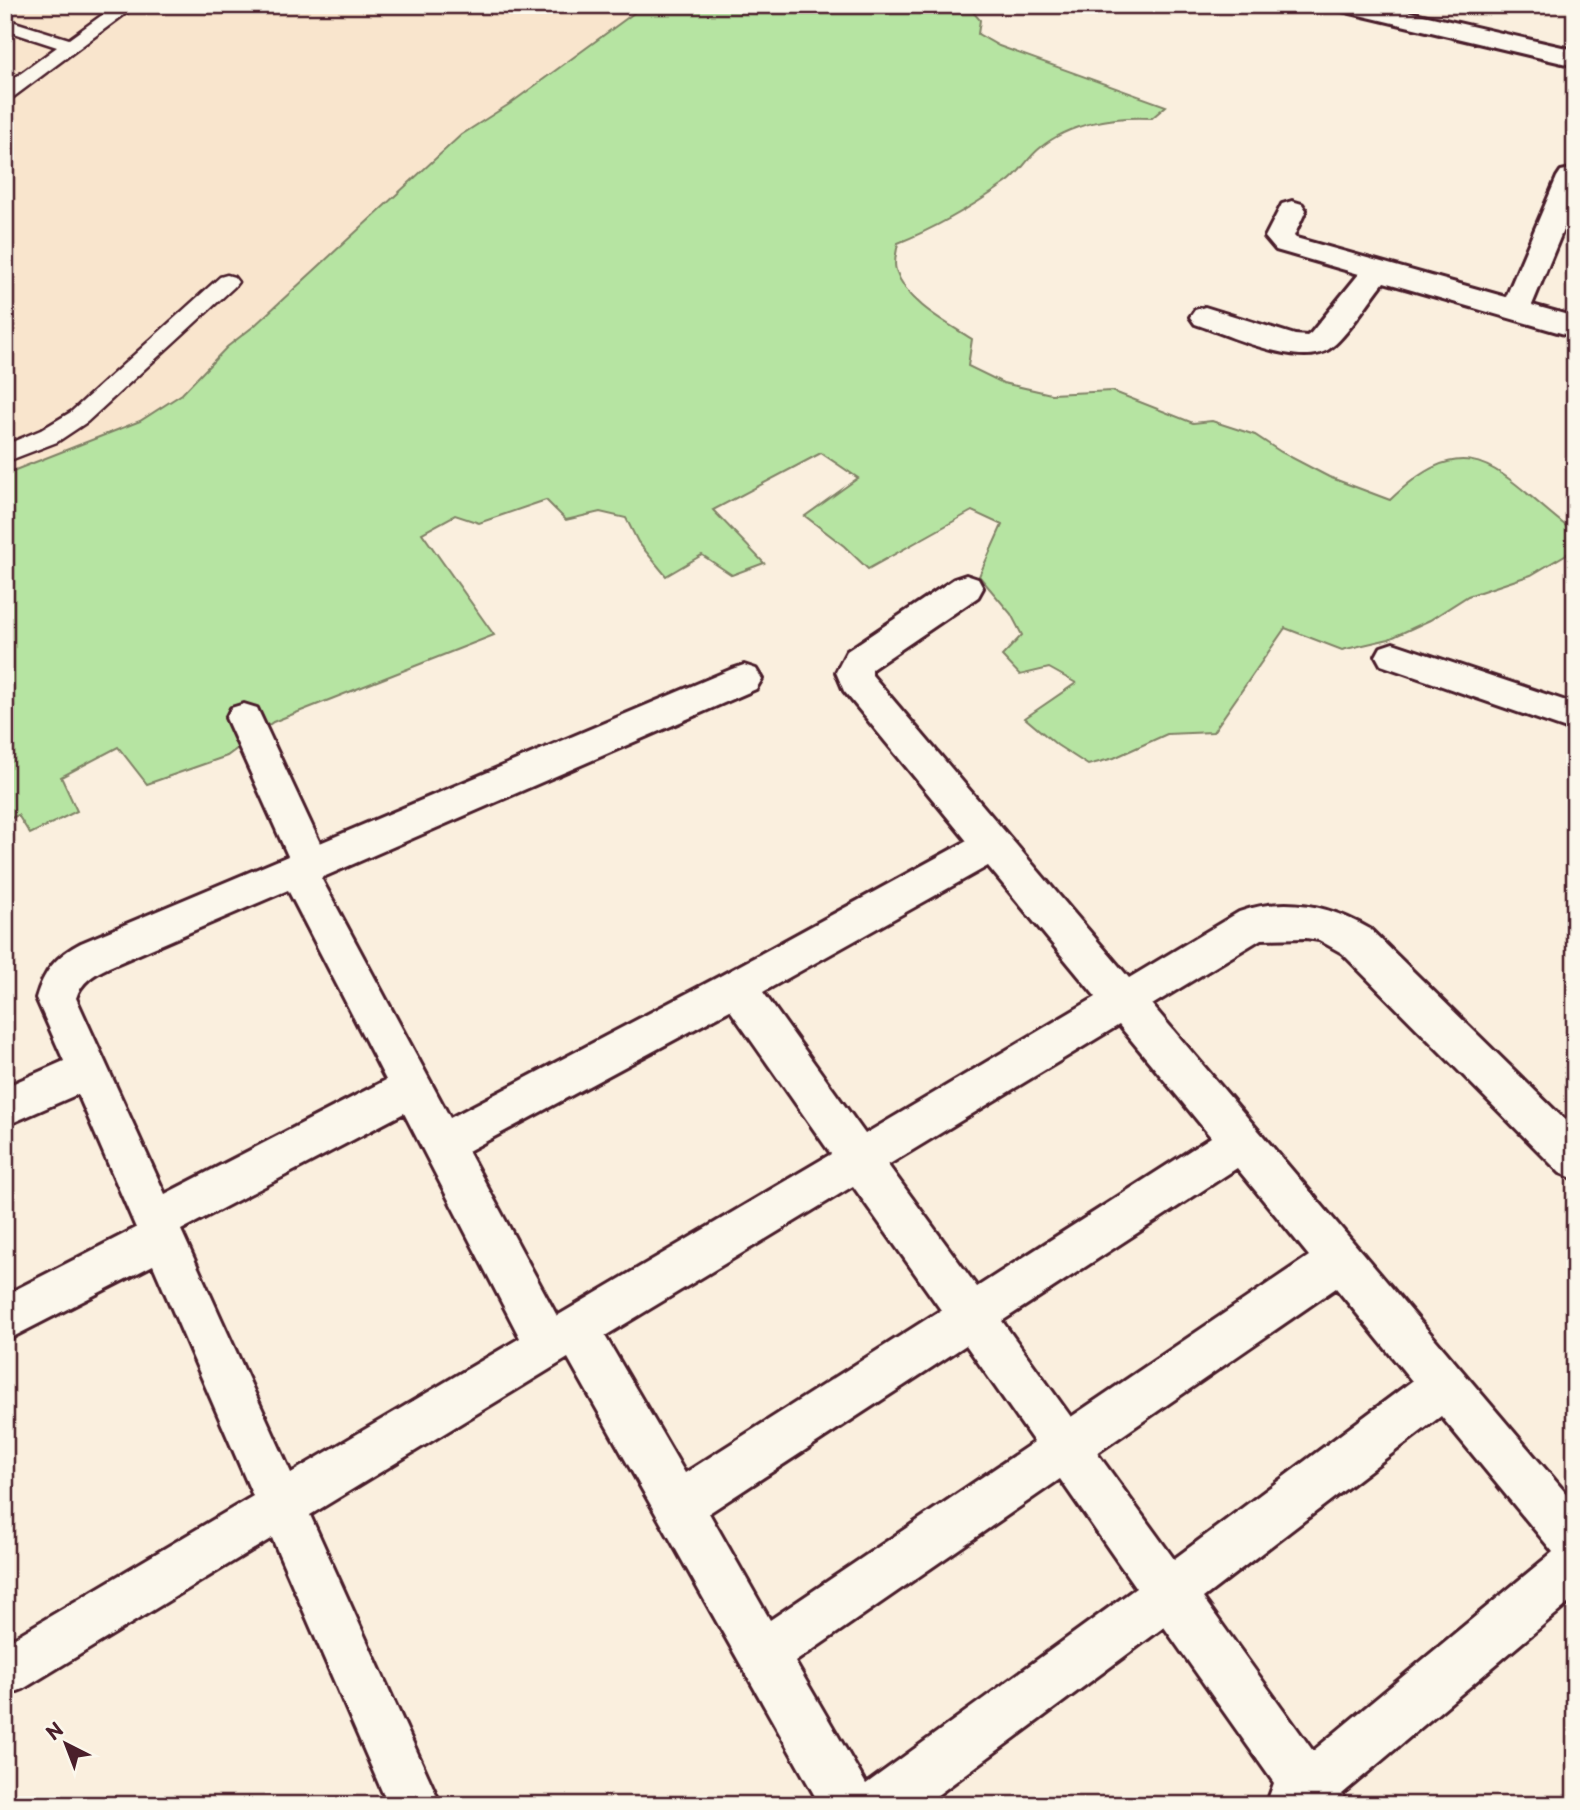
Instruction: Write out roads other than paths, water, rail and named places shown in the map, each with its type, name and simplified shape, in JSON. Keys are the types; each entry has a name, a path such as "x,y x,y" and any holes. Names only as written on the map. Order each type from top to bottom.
{"street":[{"path":"1347,5 1575,58"},
{"path":"1515,310 1572,177"},
{"path":"1292,210 1279,240 1377,271 1575,327"},
{"path":"1205,317 1293,345 1312,346 1322,340 1377,271"},
{"path":"966,588 859,660 853,672 856,681 1575,1541"},
{"path":"1393,656 1575,718"},
{"path":"415,1805 56,998 60,981 76,965 744,679"},
{"path":"244,718 304,867 441,1144 562,1338 677,1506 849,1805"},
{"path":"441,1144 736,987 993,845"},
{"path":"5,1671 1253,924 1279,920 1313,922 1335,928 1356,942 1575,1159"},
{"path":"736,987 1170,1593 1307,1799 1575,1566"},
{"path":"5,1107 88,1070"},
{"path":"5,1319 159,1229 412,1088"},
{"path":"677,1506 1240,1142"},
{"path":"763,1654 1340,1260"},
{"path":"880,1805 1170,1593 1444,1385"}],"lane":[{"path":"5,94 128,5"},
{"path":"5,24 72,46"},
{"path":"5,454 49,436 79,417 227,282"}]}
